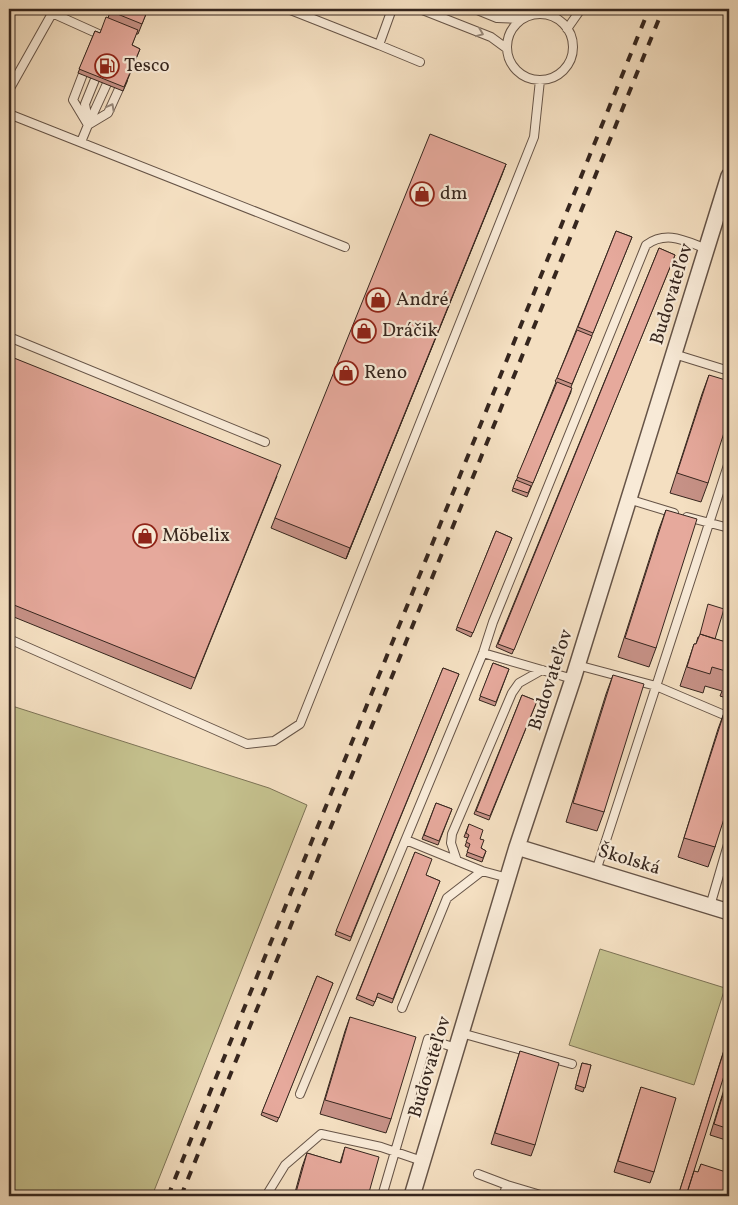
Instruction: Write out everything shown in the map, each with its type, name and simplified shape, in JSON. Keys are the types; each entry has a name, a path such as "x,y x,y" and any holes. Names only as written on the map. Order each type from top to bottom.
{"street":[{"name":"Budovateľov","path":"412,1196 517,847 575,672 729,176"},
{"name":"Školská","path":"517,847 729,912"}],"lane":[{"path":"288,9 420,62"},
{"path":"379,45 392,9"},
{"path":"420,9 491,37 506,48"},
{"path":"475,9 497,18 522,19 530,16 547,15 555,18 567,30 571,37 572,46 569,63 556,75 540,80 531,79 516,71 511,64 506,48 510,31 522,19"},
{"path":"567,30 581,9"},
{"path":"9,90 54,11 97,34 111,39"},
{"path":"94,42 97,34"},
{"path":"88,59 74,100 88,125"},
{"path":"88,125 85,104 101,63"},
{"path":"81,142 114,68"},
{"path":"88,125 108,114 126,73"},
{"path":"9,639 247,744 274,741 300,724 534,137 540,80"},
{"path":"9,114 345,248"},
{"path":"300,1094 484,653 493,622 646,245 655,239 666,237 679,239 707,249"},
{"path":"9,337 266,442"},
{"path":"674,354 729,372"},
{"path":"596,871 729,462"},
{"path":"628,500 729,528"},
{"path":"484,653 542,670 575,672 656,686 729,717"},
{"path":"457,861 451,843 452,834 512,693 519,684 542,670"},
{"path":"406,840 482,871 508,878"},
{"path":"710,906 729,841"},
{"path":"402,1008 447,898 482,871"},
{"path":"461,1033 572,1064"},
{"path":"382,1196 428,1039 456,1048"},
{"path":"266,1196 286,1166 321,1134 380,1147 422,1161"},
{"path":"478,1174 544,1196"},
{"path":"503,1196 507,1185"}],"shaded area":[{"path":"9,705 269,788 307,805 152,1196 9,1196"},
{"path":"600,949 725,988 694,1085 569,1045"}],"building":[{"path":"111,9 148,9 142,24 110,11"},
{"path":"106,17 138,30 132,45 140,49 124,87 79,69 95,31 100,33"},
{"path":"430,134 506,164 350,548 275,518"},
{"path":"616,231 632,237 593,333 578,327"},
{"path":"659,248 675,255 514,650 498,644"},
{"path":"577,330 592,336 572,384 557,378"},
{"path":"9,356 281,465 195,678 9,603"},
{"path":"709,375 729,381 729,417 708,483 677,473"},
{"path":"557,382 572,388 533,483 517,477"},
{"path":"516,480 531,486 528,493 513,488"},
{"path":"666,510 697,519 656,648 625,638"},
{"path":"496,531 512,538 473,633 457,627"},
{"path":"708,604 724,609 715,639 700,634"},
{"path":"700,634 729,643 729,672 712,667 710,674 687,667 694,644 696,644"},
{"path":"493,663 509,669 496,702 480,696"},
{"path":"443,668 459,674 351,937 336,931"},
{"path":"613,675 644,684 604,812 573,803"},
{"path":"522,695 537,701 490,816 476,811"},
{"path":"725,710 729,712 729,803 715,847 684,838"},
{"path":"436,803 452,809 439,841 424,835"},
{"path":"469,824 483,830 480,839 484,840 481,848 486,851 483,858 467,852 470,844 466,842 469,835 466,833"},
{"path":"415,852 432,859 426,875 440,881 393,999 378,993 375,1002 358,995"},
{"path":"317,976 333,983 279,1118 262,1112"},
{"path":"350,1017 416,1037 391,1119 325,1100"},
{"path":"729,1035 729,1060 686,1196 678,1196"},
{"path":"520,1051 559,1063 535,1145 495,1133"},
{"path":"582,1063 591,1065 585,1088 576,1085"},
{"path":"729,1075 729,1129 714,1124"},
{"path":"641,1087 676,1098 654,1172 618,1161"},
{"path":"345,1147 379,1157 368,1196 295,1196 307,1153 341,1163"},
{"path":"701,1164 729,1173 727,1188 729,1189 729,1196 686,1196 694,1171 698,1172"},
{"path":"533,1191 552,1196 531,1196"}],"railway":[{"path":"168,1196 649,9"},
{"path":"181,1196 663,9"}],"place":[{"name":"Tesco","path":"107,66"},
{"name":"dm","path":"422,194"},
{"name":"André","path":"378,300"},
{"name":"Dráčik","path":"364,331"},
{"name":"Reno","path":"346,373"},
{"name":"Möbelix","path":"145,536"}]}
